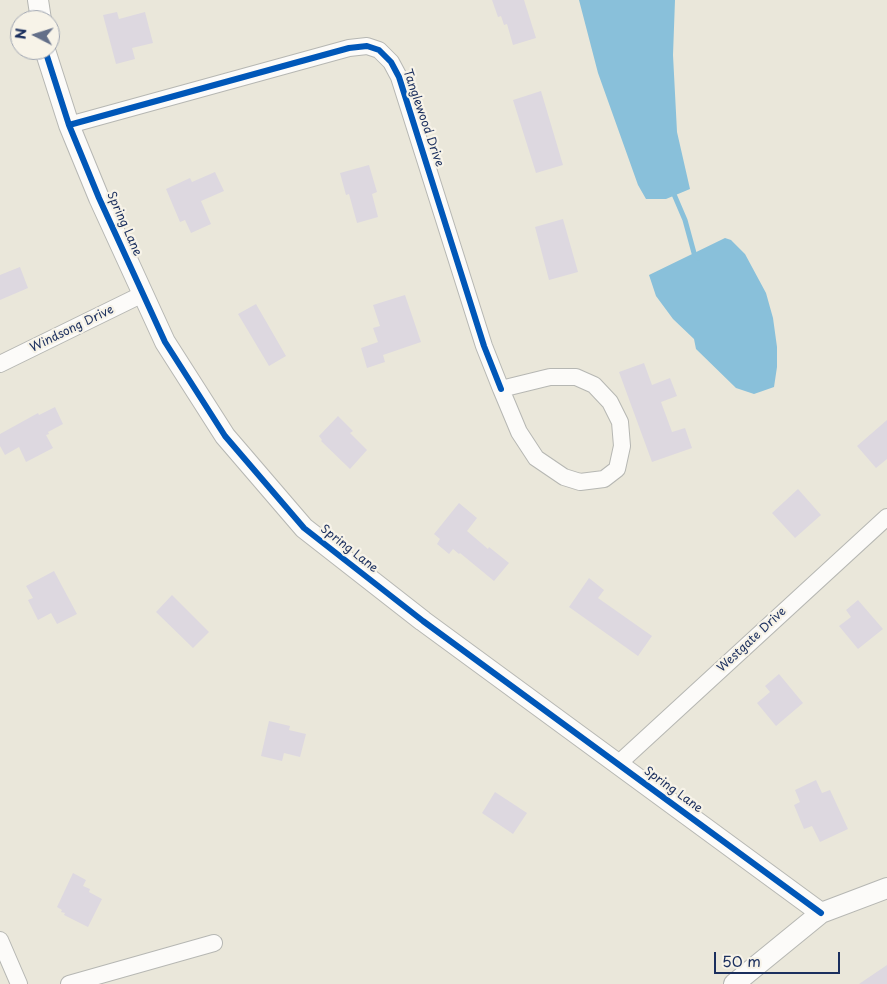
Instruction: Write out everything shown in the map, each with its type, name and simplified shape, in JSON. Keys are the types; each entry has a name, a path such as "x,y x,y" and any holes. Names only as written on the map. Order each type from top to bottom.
{"street":[{"name":"Tanglewood Drive","path":"69,125 349,48 367,46 380,50 391,62 399,77 484,346 500,389 520,432 536,458 564,477 580,482 604,479 617,469 622,446 620,422 610,402 594,385 576,377 550,378 500,389"},
{"name":"Spring Lane","path":"48,60 69,125 99,198 165,342 225,436 304,528 423,621 821,913"},
{"name":"Windsong Drive","path":"0,364 143,294"},
{"name":"Westgate Drive","path":"618,764 887,517"},
{"path":"734,984 821,913 887,888"},
{"path":"0,940 19,984"},
{"path":"69,984 214,942"}],"water":[{"path":"579,0 675,0 673,55 677,132 690,189 666,199 646,199 638,185 598,73"},
{"path":"725,238 731,240 745,254 766,293 773,318 777,347 774,387 754,394 736,388 696,349 694,339 673,319 656,296 649,275"}],"building":[{"path":"492,0 524,0 536,38 513,45 507,24 504,25 501,16 498,17"},
{"path":"117,12 119,19 145,12 153,43 132,48 135,59 116,64 103,15"},
{"path":"541,91 563,165 536,173 513,100"},
{"path":"369,165 377,192 372,194 378,217 357,223 349,194 346,195 340,173"},
{"path":"215,172 224,191 201,201 211,224 191,233 185,220 180,222 166,189 190,178 192,182"},
{"path":"563,219 578,272 549,280 535,227"},
{"path":"20,267 28,288 0,300 0,275"},
{"path":"405,295 421,342 383,355 385,362 367,368 361,348 378,342 373,328 380,326 373,305"},
{"path":"256,304 286,356 269,366 238,314"},
{"path":"644,363 652,385 670,378 677,396 661,402 672,432 685,428 692,448 652,462 619,372"},
{"path":"55,407 63,424 46,435 53,448 26,462 19,447 5,455 0,446 0,434 38,413 39,415"},
{"path":"338,416 353,431 350,433 367,450 350,469 321,441 319,436"},
{"path":"887,420 887,459 876,468 857,446"},
{"path":"798,489 821,515 795,538 772,513"},
{"path":"459,503 477,518 467,531 488,549 489,547 509,563 494,581 460,553 453,549 449,554 437,544 440,539 434,534"},
{"path":"54,571 77,614 57,624 51,613 38,620 28,600 33,598 26,586"},
{"path":"589,578 604,590 598,598 652,636 638,656 569,607"},
{"path":"172,595 209,632 193,648 156,612"},
{"path":"858,600 883,629 858,649 839,626 851,617 846,610"},
{"path":"779,674 803,703 776,726 757,703 770,692 765,686"},
{"path":"269,721 290,726 289,730 306,734 300,757 284,753 282,761 261,756"},
{"path":"816,780 822,793 830,790 848,829 820,842 812,826 804,829 794,805 800,802 795,790"},
{"path":"495,792 527,813 513,834 482,813"},
{"path":"73,873 86,880 83,886 90,889 89,892 102,899 88,927 64,915 65,913 61,912 62,910 57,907"},
{"path":"887,965 887,984 859,984"}],"waterway":[{"path":"673,192 685,220 694,253 698,258"}],"cycle path":[{"path":"69,125 349,48 367,46 379,50 391,62 399,77 484,346 501,389"},
{"path":"48,60 69,125 99,198 165,342 225,436 304,528 423,621 821,913"}]}
